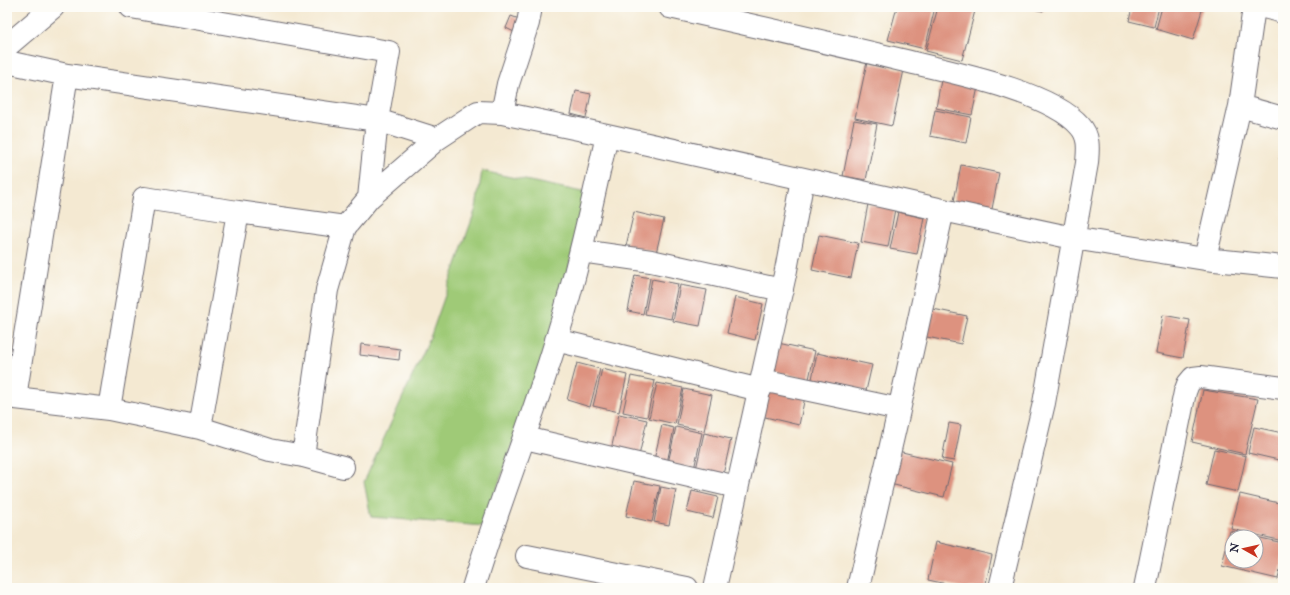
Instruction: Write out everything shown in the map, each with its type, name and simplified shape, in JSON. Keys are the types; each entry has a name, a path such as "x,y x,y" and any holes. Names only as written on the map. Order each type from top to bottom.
{"street":[{"path":"7,46 53,7"},
{"path":"131,7 389,52 377,120 368,198"},
{"path":"502,113 508,84 528,23 531,7"},
{"path":"670,7 820,40 976,78 1030,95 1064,112 1081,127 1088,142 1087,163 1044,403 1000,588"},
{"path":"1205,259 1240,106 1254,7"},
{"path":"1264,7 1283,12"},
{"path":"7,62 67,74 377,120 437,139"},
{"path":"67,74 11,397 109,409 200,428 270,450 303,456 343,467"},
{"path":"1240,106 1283,118"},
{"path":"303,456 327,290 345,227 368,198 437,139 478,112 502,113 608,135 1073,238 1205,259 1283,267"},
{"path":"473,588 525,438 556,340 581,251 608,135"},
{"path":"715,588 782,290 803,179"},
{"path":"109,409 144,198 345,227"},
{"path":"858,588 943,210"},
{"path":"200,428 238,212"},
{"path":"581,251 651,261 782,290"},
{"path":"556,340 761,385 899,410"},
{"path":"1145,588 1185,392 1188,384 1193,378 1201,377 1283,388"},
{"path":"525,438 737,487"},
{"path":"527,556 687,588"}],"green space":[{"path":"482,171 587,193 557,316 484,526 371,517 364,482 431,335 476,208"}],"building":[{"path":"897,7 935,7 925,49 888,40"},
{"path":"938,7 976,7 962,60 926,51"},
{"path":"1023,7 1044,7 1043,11"},
{"path":"1132,7 1159,7 1154,27 1129,21"},
{"path":"1162,7 1203,7 1193,40 1156,29"},
{"path":"511,16 522,20 516,33 506,28"},
{"path":"867,62 904,70 892,126 855,118"},
{"path":"941,80 978,87 972,115 936,108"},
{"path":"576,91 591,94 586,118 571,114"},
{"path":"935,110 971,117 966,143 930,136"},
{"path":"854,120 877,124 866,180 843,176"},
{"path":"1283,147 1283,160 1279,159"},
{"path":"961,165 999,173 992,209 954,201"},
{"path":"868,204 895,209 888,247 861,242"},
{"path":"634,212 664,219 656,253 626,246"},
{"path":"898,212 924,218 917,254 890,249"},
{"path":"819,235 858,243 851,278 812,270"},
{"path":"635,275 650,278 643,314 628,311"},
{"path":"652,279 678,284 671,319 645,314"},
{"path":"680,285 707,290 700,326 673,321"},
{"path":"735,297 763,304 755,340 727,333"},
{"path":"928,308 967,316 961,344 922,336"},
{"path":"1163,315 1190,320 1183,358 1156,353"},
{"path":"778,343 815,351 809,379 772,371"},
{"path":"361,344 400,349 399,360 360,355"},
{"path":"817,353 872,365 866,391 812,379"},
{"path":"577,363 600,369 590,407 567,400"},
{"path":"602,369 627,375 619,412 593,406"},
{"path":"631,376 655,381 647,417 623,412"},
{"path":"657,383 683,388 675,424 649,418"},
{"path":"684,389 712,395 704,431 677,425"},
{"path":"767,389 805,397 799,425 761,416"},
{"path":"1203,390 1258,399 1245,454 1192,442"},
{"path":"619,414 647,420 639,456 611,450"},
{"path":"949,423 961,425 954,461 942,459"},
{"path":"662,425 674,428 667,463 654,460"},
{"path":"676,427 702,433 694,469 668,463"},
{"path":"1254,427 1283,433 1283,461 1248,453"},
{"path":"704,433 731,439 723,475 696,469"},
{"path":"1214,449 1246,456 1238,492 1206,485"},
{"path":"898,451 952,464 944,497 890,484"},
{"path":"634,481 660,486 652,522 626,516"},
{"path":"661,487 676,490 669,525 654,522"},
{"path":"692,491 718,497 713,518 687,512"},
{"path":"1240,494 1283,504 1283,541 1264,537 1264,529 1231,529"},
{"path":"1264,539 1283,543 1283,554 1278,579 1235,569 1264,569"},
{"path":"936,542 992,555 985,588 965,588 928,580"}]}
